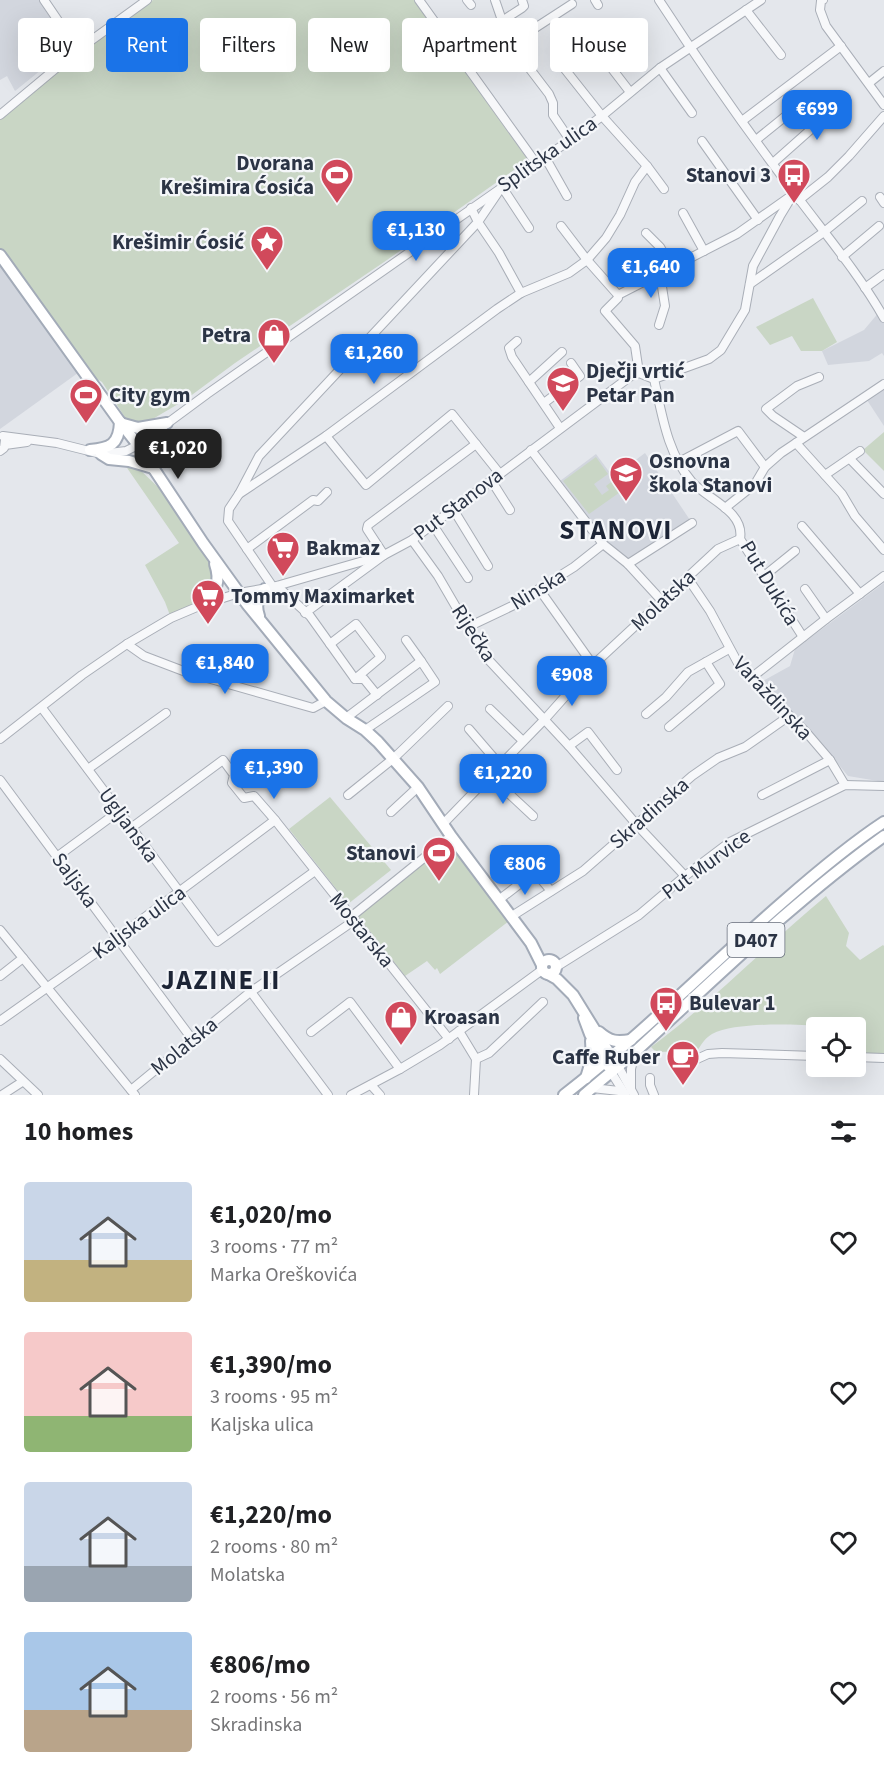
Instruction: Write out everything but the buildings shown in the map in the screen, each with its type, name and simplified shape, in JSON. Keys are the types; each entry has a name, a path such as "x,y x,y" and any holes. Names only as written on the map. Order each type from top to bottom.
{"main road":[{"path":"0,255 138,445 239,593 326,701 365,730 394,758 418,787 443,824 447,839 500,900 582,1010 615,1069"},
{"path":"120,423 138,428 166,423"},
{"path":"90,450 104,449 114,443 120,423"},
{"path":"101,454 113,460 129,461 153,468"},
{"path":"204,604 216,589 219,576 210,553"},
{"path":"261,622 257,604 260,596 272,587"},
{"name":"D407","path":"587,1087 608,1059 632,1040 815,874 884,822"},
{"name":"D407","path":"564,1095 587,1087 615,1069 821,883 884,836"},
{"path":"593,1033 614,1041 632,1040"},
{"path":"587,1087 593,1033"}],"street":[{"path":"44,0 56,18"},
{"path":"94,38 147,0"},
{"path":"419,0 536,163"},
{"path":"495,0 501,18"},
{"path":"507,18 524,6 522,0"},
{"path":"659,0 756,141 883,313"},
{"name":"Splitska ulica","path":"138,445 166,423 570,140 660,68 761,0"},
{"path":"823,0 820,10 826,26 884,105"},
{"path":"538,26 572,4"},
{"path":"746,10 781,55"},
{"path":"742,121 841,46"},
{"path":"660,68 692,113"},
{"path":"869,83 884,71"},
{"path":"0,115 52,72"},
{"path":"532,72 549,93 553,103 553,115 570,140"},
{"path":"567,72 664,189"},
{"path":"615,72 630,92"},
{"path":"756,141 808,98"},
{"path":"773,163 845,99"},
{"path":"797,196 780,216 753,266 745,310 721,350 709,359 654,379 639,373 635,346 605,311 618,298 618,295 737,234 772,211 828,177 884,116"},
{"path":"702,141 758,220"},
{"path":"545,157 567,196"},
{"path":"239,494 326,436 497,309 521,293 569,273 587,260 606,238 620,215 635,182 647,166"},
{"path":"355,679 310,616 272,587 228,521 229,508 260,456 478,222 502,187 529,228"},
{"path":"750,284 824,232 862,201"},
{"path":"471,208 521,293"},
{"path":"683,213 704,251"},
{"path":"561,226 618,295"},
{"path":"842,256 879,226"},
{"path":"646,233 660,247 672,268"},
{"path":"659,325 665,306 660,274"},
{"path":"865,288 884,274"},
{"path":"517,341 509,348 512,357 560,428"},
{"path":"529,382 562,352"},
{"path":"544,403 580,376 571,363"},
{"name":"Put Stanova","path":"0,739 82,675 127,644 171,618 239,593 272,587 384,555 412,540 631,375 639,373"},
{"path":"804,437 766,409 797,386 819,377"},
{"name":"Put Dukića","path":"654,379 670,443 679,462 704,494 725,508 738,522 741,530 740,538 803,637"},
{"path":"725,508 755,484 765,467 804,437 884,384"},
{"path":"326,436 366,485 452,414 500,474"},
{"path":"679,462 738,431 765,467"},
{"path":"2,442 44,441 101,454 118,453 138,445"},
{"path":"796,443 842,494 855,516 884,550"},
{"path":"305,613 384,555 367,529 368,525 476,444"},
{"path":"531,450 603,544 628,564 662,602"},
{"path":"825,475 860,451"},
{"path":"850,459 884,494"},
{"path":"491,480 510,510"},
{"path":"247,549 313,500 318,501 327,492"},
{"path":"453,509 488,566"},
{"path":"628,564 692,522"},
{"path":"433,525 468,578"},
{"path":"802,526 860,594"},
{"name":"Molatska","path":"443,824 593,665 718,549 740,538"},
{"name":"Riječka","path":"412,540 438,576 484,655 544,718 637,825 685,876"},
{"name":"Ninska","path":"468,627 512,606 574,567 603,544"},
{"path":"764,576 795,551"},
{"path":"751,678 884,576"},
{"name":"Varaždinska","path":"687,577 710,611 739,665 806,732 830,760 845,785"},
{"path":"539,589 593,665"},
{"path":"805,589 826,619"},
{"path":"330,644 356,624 381,657 355,679"},
{"path":"365,730 435,682 406,640"},
{"path":"127,644 144,656 186,672 313,708 326,701"},
{"path":"646,714 666,697 688,672 729,649"},
{"path":"346,718 421,661"},
{"path":"669,727 720,684 706,662"},
{"path":"355,679 364,679 377,694"},
{"path":"348,795 394,758 448,706"},
{"name":"Ugljanska","path":"42,708 217,942 315,871"},
{"path":"490,709 523,741"},
{"path":"88,769 166,713"},
{"name":"Skradinska","path":"512,916 584,871 692,776 718,758 745,747 789,716"},
{"path":"469,729 500,765"},
{"path":"569,746 588,732 617,770"},
{"name":"Mostarska","path":"131,828 223,760 234,775 232,783 244,798 254,796 275,820 449,1039"},
{"path":"762,795 830,760"},
{"path":"490,776 533,816"},
{"name":"Saljska","path":"0,780 192,1039"},
{"name":"Put Murvice","path":"351,1095 449,1039 548,966 572,957 639,915 730,842 845,785 884,786"},
{"path":"391,812 418,787"},
{"path":"58,856 119,811"},
{"name":"Kaljska ulica","path":"0,1021 117,938 275,820"},
{"name":"Molatska","path":"133,1093 192,1039 251,992 353,918 447,839"},
{"path":"500,900 535,872 551,891"},
{"path":"0,930 133,1093"},
{"path":"0,976 23,958"},
{"path":"251,992 328,1095"},
{"path":"311,1032 351,1002 400,1069"},
{"path":"476,1059 489,1053 543,1002"},
{"path":"459,1031 476,1059 474,1095"},
{"path":"629,1093 635,1051"},
{"path":"688,1063 708,1054 722,1053 806,1056"},
{"path":"866,1057 884,1058"},
{"path":"0,1059 38,1095"},
{"path":"615,1069 629,1093"},
{"path":"650,1078 654,1095"},
{"path":"2,1095 22,1082"},
{"path":"371,1084 380,1095"},
{"path":"587,1087 629,1093"}],"shaded area":[{"path":"0,0 44,0 56,18 18,18 18,72 39,72 15,91 7,76 0,80"},
{"path":"0,255 82,370 0,429"},
{"path":"880,311 884,319 884,356 882,353 869,361 828,365 822,351 864,330"},
{"path":"884,384 884,426 865,397"},
{"name":"Osnovna škola Stanovi","path":"645,453 692,523 628,564 603,544 560,481 596,454 613,477"},
{"path":"884,583 884,782 848,776 822,744 761,682 790,666 795,649"}],"green space":[{"path":"153,0 414,0 427,18 402,18 402,72 465,72 528,160 185,400 151,420 137,423 126,419 102,382 82,370 0,255 0,116 56,72 94,72 94,43 106,34 106,72 188,72 188,18 128,18"},
{"path":"813,298 837,342 822,351 801,351 792,336 770,345 756,327"},
{"path":"884,432 884,471 863,450"},
{"path":"596,457 608,474 594,484 602,495 609,490 606,486 631,467 640,478 589,514 563,481"},
{"path":"125,465 137,467 159,488 210,553 221,581 192,609 171,618 145,565 179,543"},
{"path":"330,797 391,870 348,904 289,829"},
{"name":"Stanovi","path":"451,844 509,921 440,974 437,968 435,970 427,961 405,976 357,915"},
{"path":"826,896 849,933 846,946 860,960 884,946 884,1053 881,1056 866,1055 866,1017 806,1017 806,1025 744,1026 726,1029 712,1034 697,1051 656,1052 651,1047 696,1011"}],"place":[{"name":"Dvorana Krešimira Ćosića","path":"337,204"},
{"name":"Stanovi 3","path":"794,204"},
{"name":"Krešimir Ćosić","path":"267,271"},
{"name":"Petra","path":"274,364"},
{"name":"Dječji vrtić Petar Pan","path":"563,412"},
{"name":"City gym","path":"86,424"},
{"name":"Osnovna škola Stanovi","path":"626,502"},
{"name":"Bakmaz","path":"283,577"},
{"name":"Tommy Maximarket","path":"208,625"},
{"name":"Stanovi","path":"439,882"},
{"name":"Bulevar 1","path":"666,1032"},
{"name":"Kroasan","path":"401,1046"},
{"name":"Caffe Ruber","path":"683,1086"}],"district":[{"name":"STANOVI","path":"616,530"},
{"name":"JAZINE II","path":"221,980"}]}
